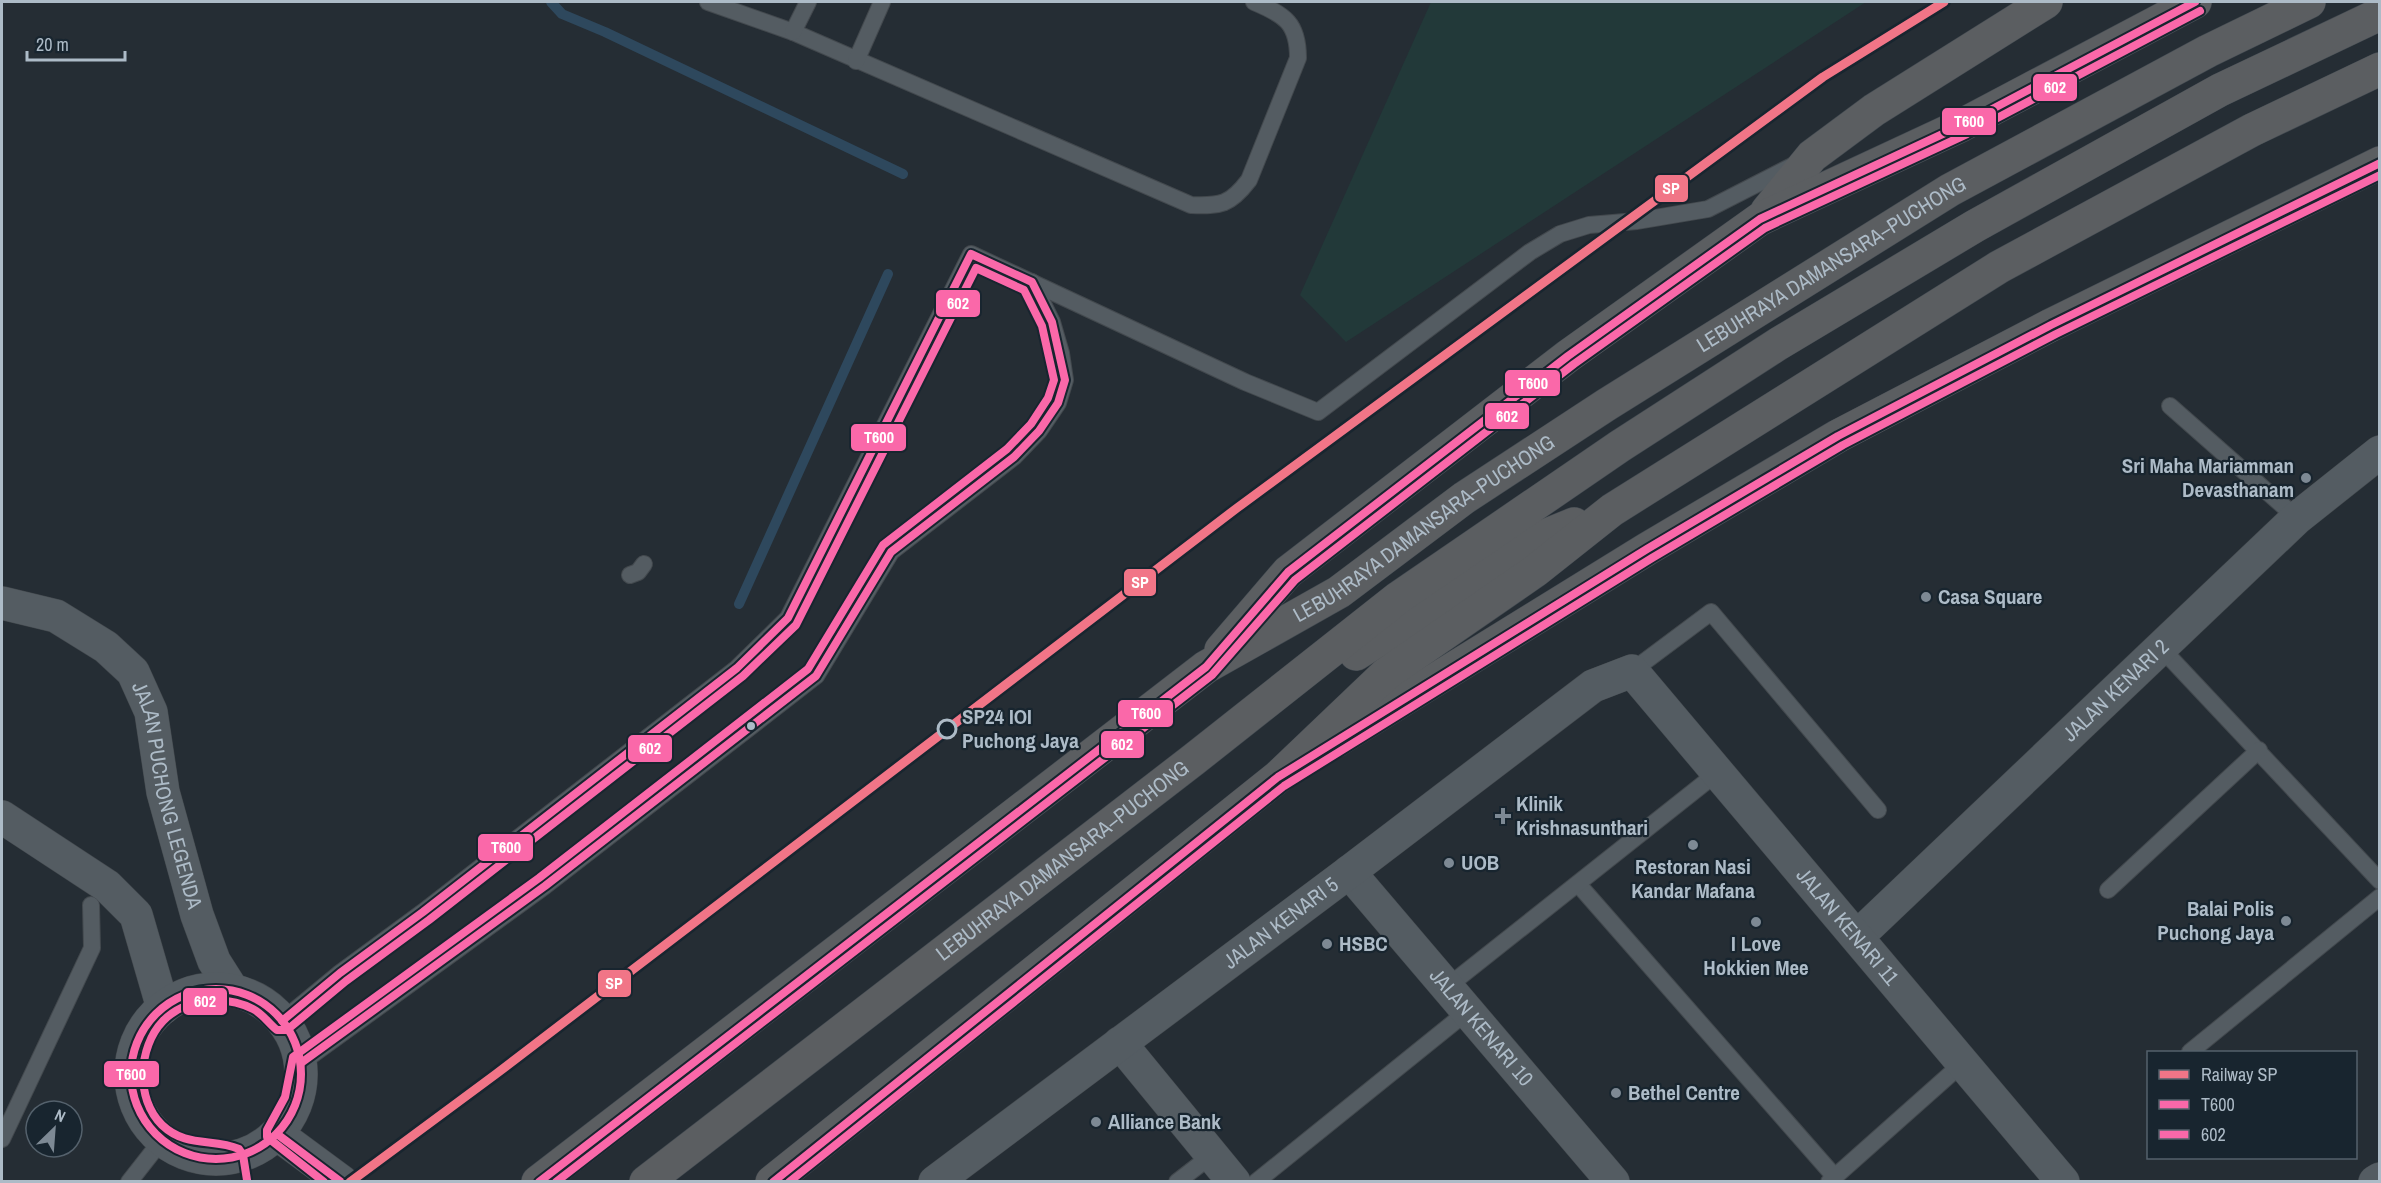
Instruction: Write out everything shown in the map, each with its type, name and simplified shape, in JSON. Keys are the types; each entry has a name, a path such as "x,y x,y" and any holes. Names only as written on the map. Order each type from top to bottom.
{"highway":[{"path":"1760,219 1812,156 1874,110 2046,2"},
{"path":"1206,667 1288,572 1568,356 1760,219 1962,125 2195,2"},
{"name":"LEBUHRAYA DAMANSARA–PUCHONG","path":"538,1182 1206,667 1339,592 1464,498 1596,411 1950,190 2208,51 2309,2"},
{"name":"LEBUHRAYA DAMANSARA–PUCHONG","path":"646,1182 1193,760 1398,598 1630,440 1778,344 1975,226 2220,90 2379,14"},
{"path":"772,1182 1278,777 1386,674 1535,570 1612,510 1998,267 2252,129 2379,69"},
{"path":"1278,777 1647,549 1838,436 2051,326 2379,163"},
{"path":"1193,760 1542,537 1612,510"}],"street":[{"name":"JALAN KENARI 2","path":"1858,936 2297,518 2378,458"},
{"name":"JALAN PUCHONG LEGENDA","path":"2,604 56,616 106,647 133,672 151,712 163,792 197,915 214,962 233,991"},
{"name":"JALAN KENARI 11","path":"1632,671 1964,1062 2059,1180"},
{"name":"JALAN KENARI 5","path":"934,1182 1349,872 1593,686 1632,671"},
{"path":"2,817 107,886 136,915 163,1008"},
{"name":"JALAN KENARI 10","path":"1349,872 1613,1182"},
{"path":"208,989 233,991 261,1002 282,1021 294,1041 301,1063 300,1089 295,1105 277,1134 249,1153 235,1170 208,1159 184,1153 162,1140 141,1113 134,1098 131,1073 134,1049 146,1026 163,1008 184,995 208,989"},
{"path":"1120,1043 1234,1182"},
{"path":"277,1134 342,1182"},
{"path":"2375,1182 2379,1179"}],"lane":[{"path":"708,2 793,32 1191,205 1218,206 1236,197 1249,180 1298,58 1298,37 1287,20 1254,2"},
{"path":"793,32 808,2"},
{"path":"856,61 882,2"},
{"path":"282,1021 340,973 423,912 737,668 788,618 971,254 1245,382 1318,412 1530,252 1560,234 1589,225 1637,221 1708,209 1812,156"},
{"path":"301,1063 545,886 816,676 891,552 1014,457 1039,430 1058,403 1065,380 1061,353 1052,322 1032,282"},
{"path":"2170,406 2297,518"},
{"path":"630,575 638,572 644,564"},
{"path":"1632,671 1711,612 1878,810"},
{"path":"2161,648 2259,750 2379,881"},
{"path":"2108,890 2259,750"},
{"path":"1256,1182 1458,999 1578,884 1717,773"},
{"path":"1578,884 1832,1179 1964,1062"},
{"path":"2192,1051 2379,897"},
{"path":"2,1139 92,948 91,905"},
{"path":"129,1182 162,1140"},
{"path":"1178,1182 1212,1155"}],"green space":[{"path":"1431,2 1866,2 1346,342 1300,295"}],"waterway":[{"path":"551,2 562,14 605,32 903,174"},
{"path":"739,604 888,274"}],"rail line":[{"name":"SP","path":"350,1182 496,1074 1237,508 1823,77 1944,2"}],"transit line":[{"name":"T600","path":"539,1182 1206,667 1288,572 1568,356 1760,219 1962,125 2195,2"},
{"name":"602","path":"556,1182 1212,675 1295,580 1574,364 1765,228 1967,134 2200,11"},
{"name":"T600","path":"773,1182 1278,777 1647,549 1838,436 2051,325 2380,163"},
{"name":"602","path":"789,1182 1284,786 1652,558 1843,445 2056,334 2380,175"},
{"name":"T600","path":"282,1021 340,973 423,912 737,668 788,618 971,254 1032,282 1052,322 1065,380 1058,403 1039,431 1014,457 891,552 816,676 545,886 301,1063"},
{"name":"602","path":"247,1180 243,1155 239,1149 180,1137 162,1125 153,1114 147,1101 143,1073 148,1045 163,1021 183,1007 194,1003 218,1001 231,1002 253,1009 277,1030 287,1030 346,981 429,920 743,676 796,625 976,268 1024,290 1042,326 1054,380 1048,398 1031,424 1007,449 883,545 808,669 539,878 293,1057 285,1097 267,1130 267,1137 324,1182"},
{"name":"T600","path":"216,989 248,996 276,1014 294,1042 301,1074 294,1106 276,1134 248,1152 216,1159 184,1152 156,1134 138,1106 131,1074 138,1042 156,1014 184,996 216,989"},
{"name":"T600","path":"277,1134 341,1182"}],"place":[{"name":"Sri Maha Mariamman Devasthanam","path":"2306,478"},
{"name":"Casa Square","path":"1926,597"},
{"name":"SP24 IOI Puchong Jaya","path":"947,729"},
{"name":"Klinik Krishnasunthari","path":"1503,816"},
{"name":"Restoran Nasi Kandar Mafana","path":"1693,845"},
{"name":"UOB","path":"1449,863"},
{"name":"Balai Polis Puchong Jaya","path":"2286,921"},
{"name":"I Love Hokkien Mee","path":"1756,922"},
{"name":"HSBC","path":"1327,944"},
{"name":"Bethel Centre","path":"1616,1093"},
{"name":"Alliance Bank","path":"1096,1122"}]}
